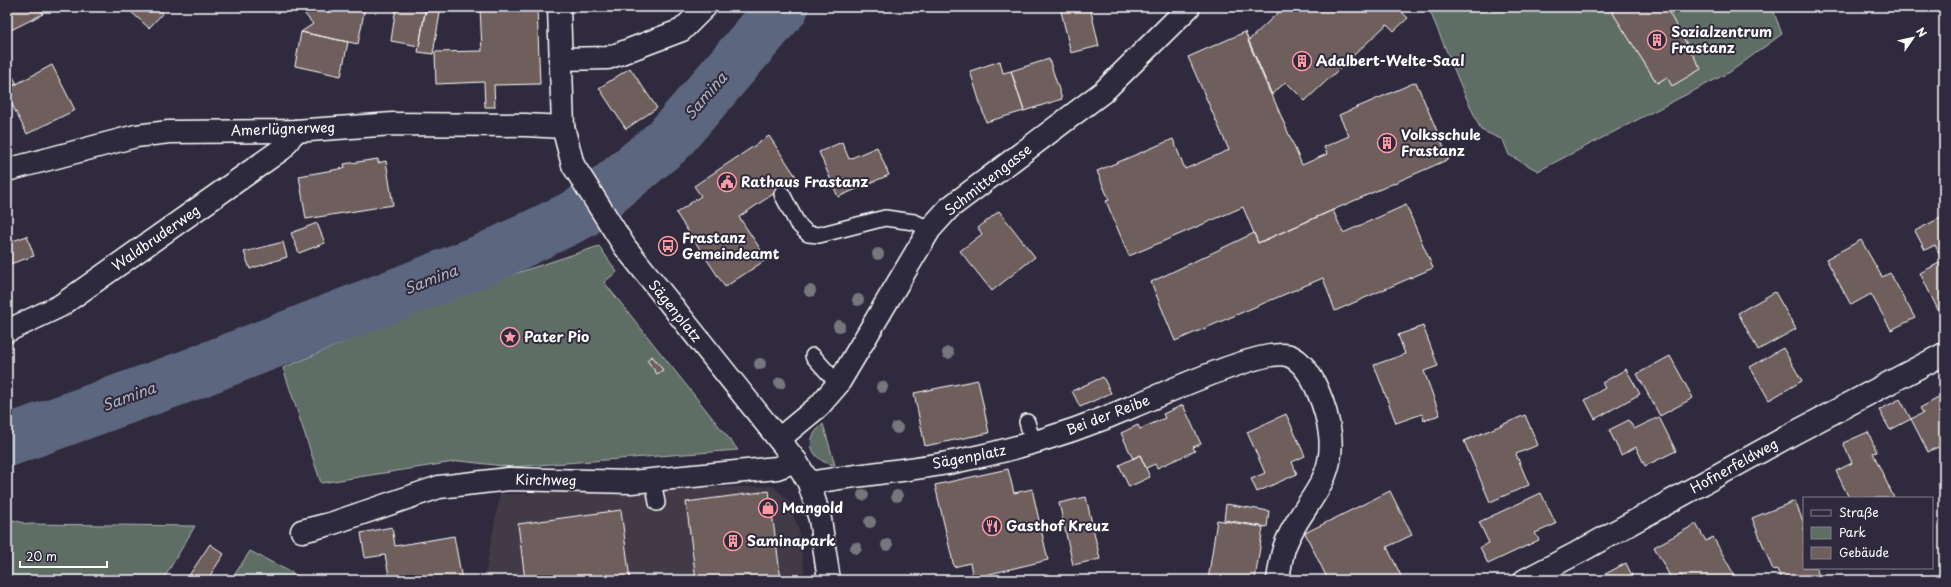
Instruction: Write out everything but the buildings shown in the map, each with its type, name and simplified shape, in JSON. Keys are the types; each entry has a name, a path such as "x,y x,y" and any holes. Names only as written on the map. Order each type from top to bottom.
{"street":[{"name":"Sägenplatz","path":"559,7 563,127 573,165 618,237 796,461 808,483 820,519 829,580"},
{"path":"560,59 608,58 682,30 705,7"},
{"name":"Schmittengasse","path":"779,439 819,406 838,384 930,229 949,208 1103,92 1189,7"},
{"name":"Amerlügnerweg","path":"7,170 136,136 168,132 295,131 393,124 526,125 563,127"},
{"name":"Waldbruderweg","path":"7,331 60,306 282,149 295,131"},
{"name":"Hofnerfeldweg","path":"1524,580 1577,553 1794,432 1944,354"},
{"name":"Bei der Reibe","path":"1033,443 1099,421 1182,385 1226,368 1272,355 1289,355 1307,370 1322,400 1330,433 1330,464 1326,475 1285,544 1278,580"},
{"name":"Sägenplatz","path":"808,483 957,461 1033,443"},
{"name":"Kirchweg","path":"302,531 330,524 439,487 509,479 631,482 770,469 796,461"}],"lane":[{"path":"782,194 797,223 808,234 819,235 885,218 914,222 930,229"},
{"path":"813,356 838,384"},
{"path":"1027,422 1033,443"},
{"path":"652,480 656,503"}],"shaded area":[{"name":"Saminapark","path":"773,486 788,500 799,531 805,580 484,580 500,494"}],"green space":[{"path":"1432,7 1609,7 1657,83 1667,77 1672,85 1668,11 1674,7 1772,7 1782,34 1730,72 1538,171 1509,155 1503,140 1481,130 1429,9"},
{"path":"599,246 617,272 604,282 738,450 512,467 460,461 321,483 283,368 471,288"},
{"path":"823,424 835,465 819,459 811,445 814,434"},
{"path":"7,518 27,524 195,526 163,580 7,580"},
{"path":"250,551 306,580 231,580"}],"waterway":[{"name":"Samina","path":"7,441 190,375 486,259 581,213 668,141 783,7"}],"place":[{"name":"Sozialzentrum Frastanz","path":"1657,40"},
{"name":"Adalbert-Welte-Saal","path":"1302,61"},
{"name":"Volksschule Frastanz","path":"1387,143"},
{"name":"Rathaus Frastanz","path":"727,182"},
{"name":"Frastanz Gemeindeamt","path":"668,246"},
{"name":"Pater Pio","path":"510,337"},
{"name":"Mangold","path":"768,508"},
{"name":"Gasthof Kreuz","path":"992,526"},
{"name":"Saminapark","path":"733,541"}]}
